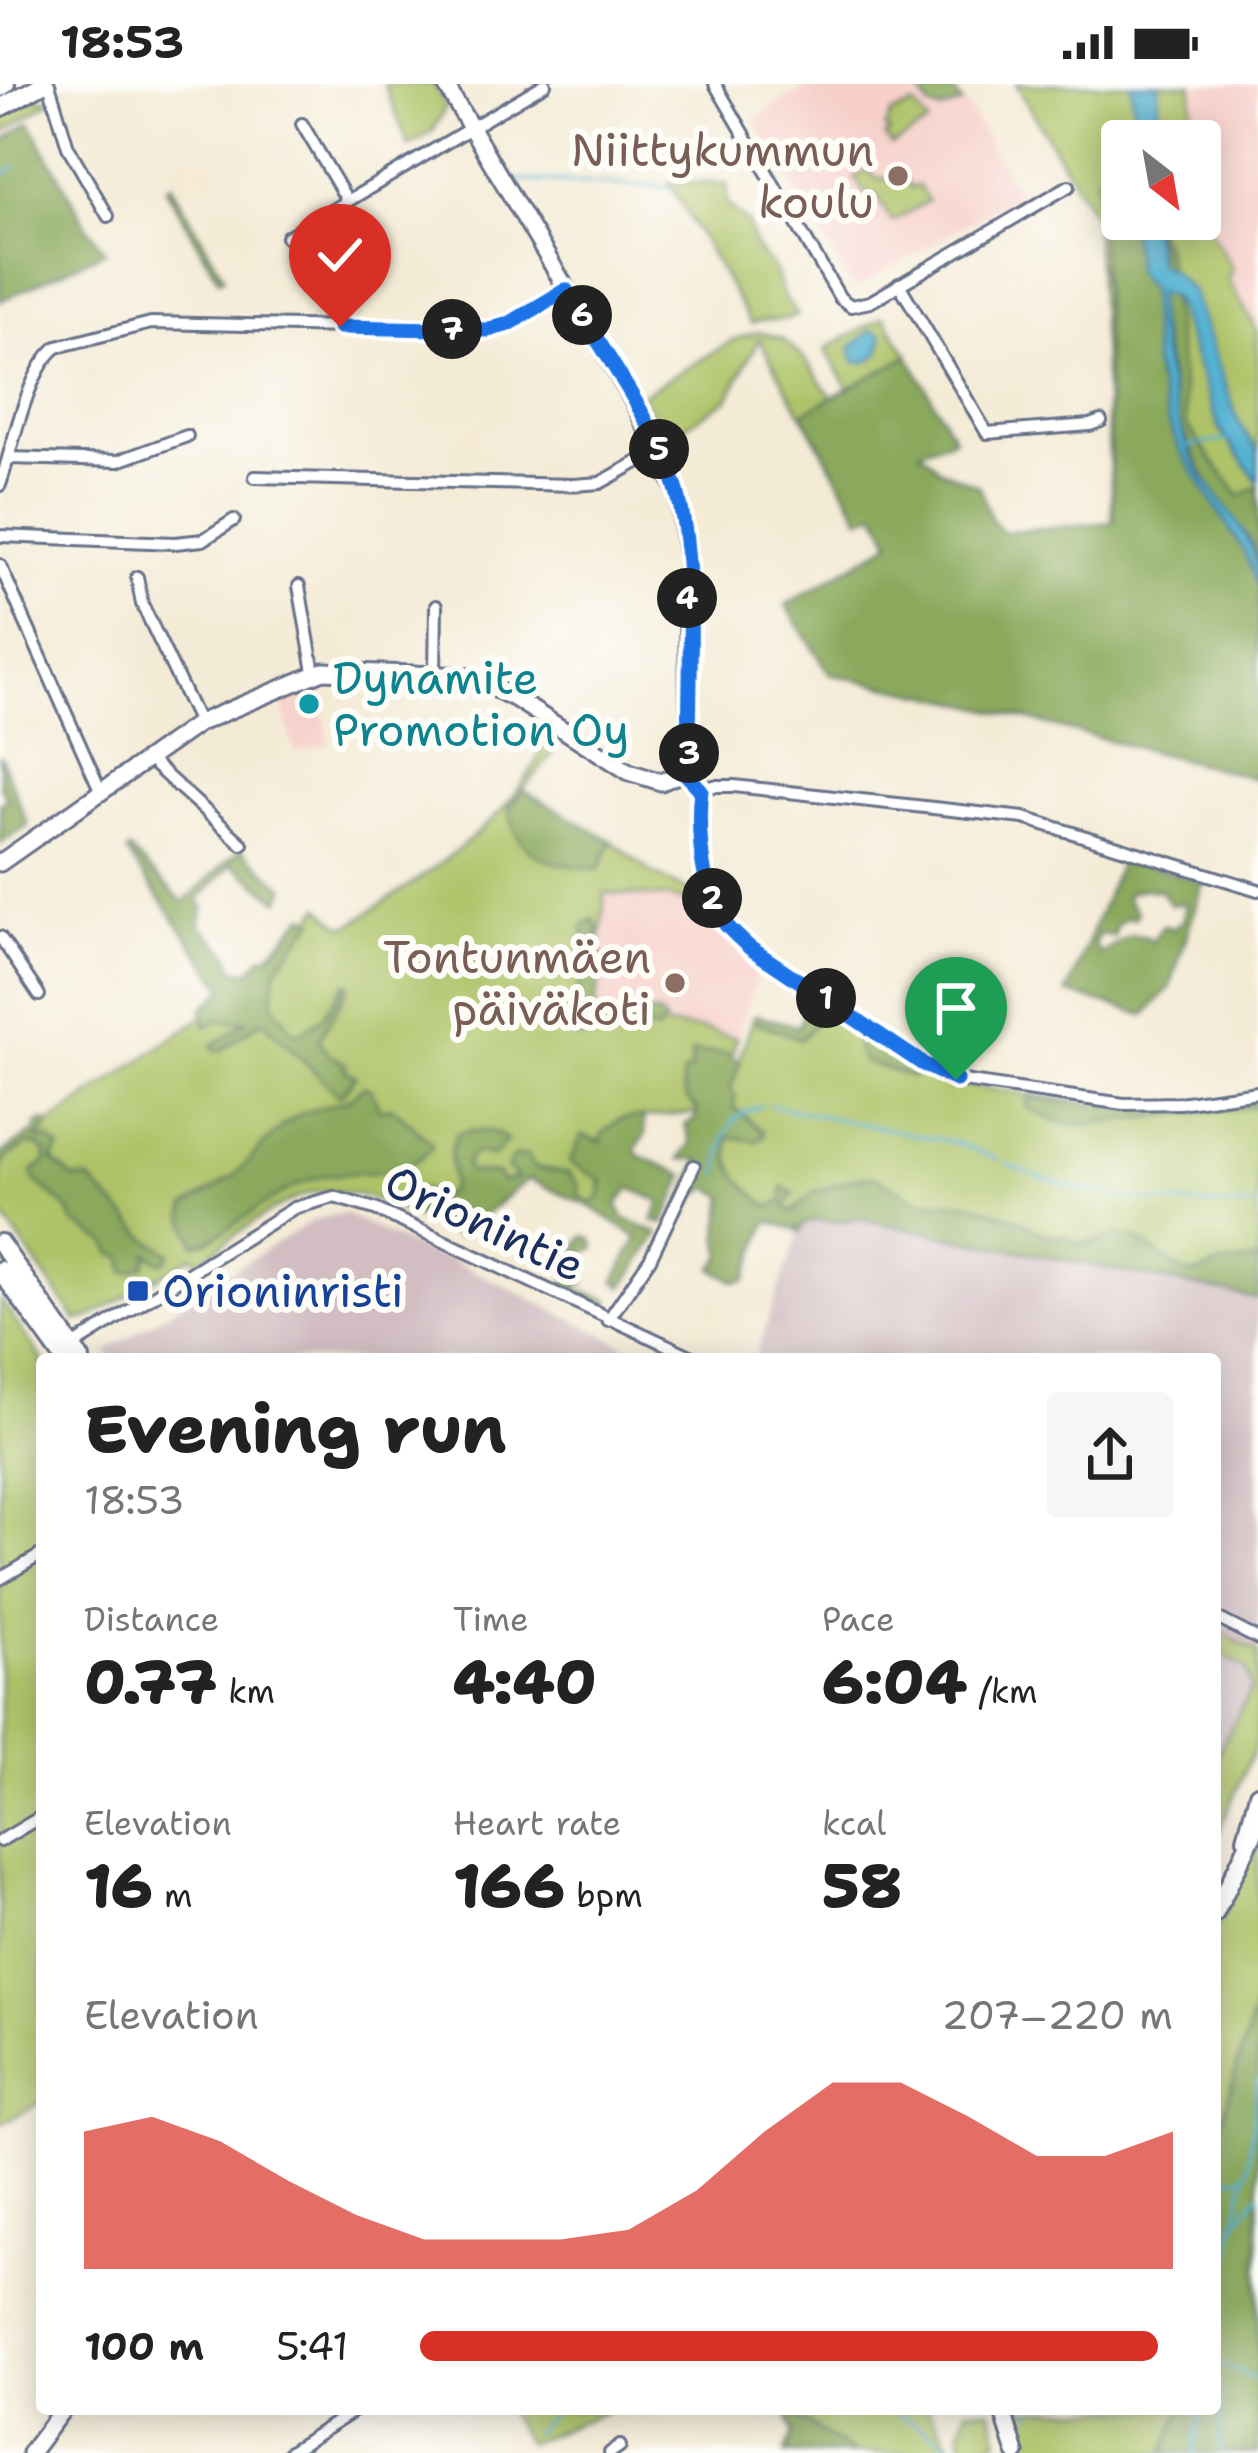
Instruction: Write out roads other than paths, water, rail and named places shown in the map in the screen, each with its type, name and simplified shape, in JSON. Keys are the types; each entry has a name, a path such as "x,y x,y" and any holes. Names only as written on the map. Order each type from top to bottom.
{"main road":[{"path":"0,108 46,84"},
{"path":"0,1243 68,1353"},
{"path":"0,1270 68,1353"},
{"path":"1245,1845 1258,1794"},
{"path":"1221,1899 1258,1824"}],"street":[{"path":"46,84 68,147 108,216"},
{"path":"446,84 659,450 679,495 687,558 689,755 684,772"},
{"path":"287,237 545,84"},
{"path":"715,84 843,303 858,306 1070,186"},
{"path":"302,124 347,200"},
{"path":"899,284 987,433 1101,421"},
{"path":"0,485 46,356 57,346 151,323 488,330 509,324 566,290"},
{"path":"9,458 118,461 187,436"},
{"path":"255,477 574,485 600,482 659,450"},
{"path":"0,536 175,543 203,540 234,520"},
{"path":"0,566 101,792"},
{"path":"137,577 142,604 199,723"},
{"path":"299,586 314,672"},
{"path":"435,672 436,606"},
{"path":"0,862 199,723 314,672 435,672 483,680 629,772 661,782 684,772"},
{"path":"148,759 242,844"},
{"path":"684,772 701,790 713,903 726,926 750,948 923,1064 956,1080 1124,1104 1258,1092"},
{"path":"701,790 734,786 987,812 1045,824 1258,890"},
{"path":"0,937 39,995"},
{"path":"608,1320 650,1259 694,1166"},
{"name":"Orionintie","path":"71,1353 294,1208 334,1197 375,1209 683,1353"},
{"path":"0,1579 36,1558"},
{"path":"1221,1620 1258,1639"},
{"path":"0,1841 36,1820"},
{"path":"30,2453 58,2415"},
{"path":"288,2453 348,2415"},
{"path":"1004,2415 1016,2453"}],"water":[{"path":"1131,84 1158,84 1159,120 1135,120"},
{"path":"1132,240 1154,240 1158,264 1192,291 1239,423 1258,452 1258,482 1220,430 1173,298 1157,292 1163,355 1181,428 1196,465 1245,535 1258,587 1244,551 1180,450 1168,420 1154,368 1150,290 1136,273"},
{"path":"872,330 883,335 880,353 867,362 855,362 850,348"}],"waterway":[{"path":"0,177 15,167"},
{"path":"517,180 672,187"},
{"path":"1189,446 1227,440"},
{"path":"769,1105 960,1144 999,1160"},
{"path":"718,1174 731,1124 761,1106"},
{"path":"1007,1164 1069,1186 1130,1199 1258,1207"},
{"path":"1221,2297 1249,2156 1258,2079"},
{"path":"1221,2179 1243,2176"},
{"path":"1234,2225 1258,2195"},
{"path":"1221,2364 1255,2380"},
{"path":"533,2433 550,2415"},
{"path":"899,2415 958,2449"},
{"path":"1194,2453 1200,2415"},
{"path":"1220,2415 1221,2453"}],"place":[{"name":"Niittykummun koulu","path":"898,176"},
{"name":"Dynamite Promotion Oy","path":"309,704"},
{"name":"Tontunmäen päiväkoti","path":"675,983"},
{"name":"Orioninristi","path":"138,1291"}]}
